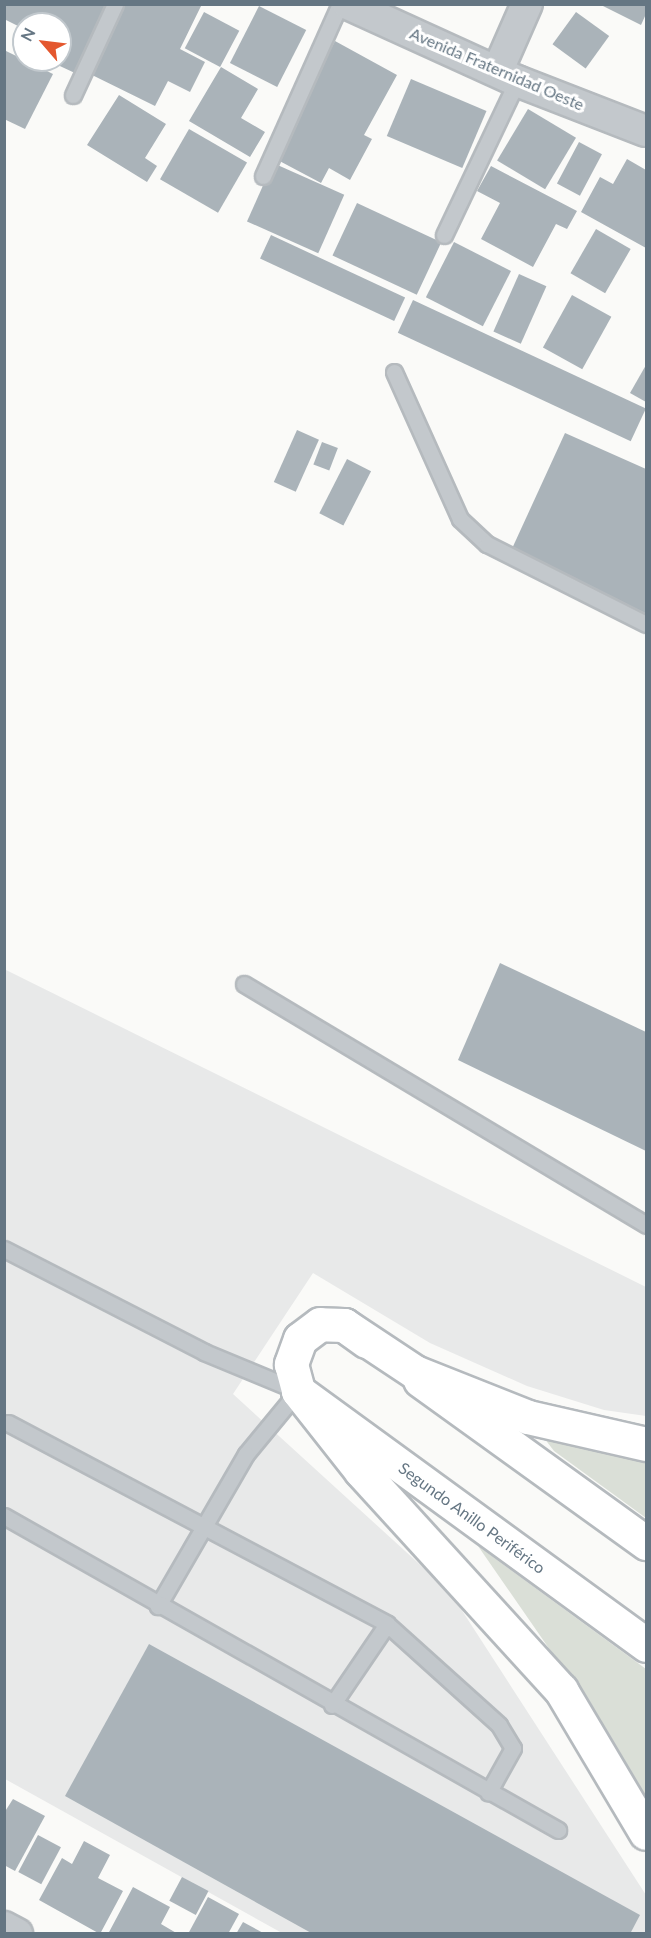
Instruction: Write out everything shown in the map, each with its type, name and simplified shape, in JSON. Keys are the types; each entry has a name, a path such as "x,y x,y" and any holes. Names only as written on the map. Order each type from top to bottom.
{"main road":[{"path":"646,1444 528,1417 415,1372 344,1325 320,1324 300,1339 291,1364 297,1391 361,1471 561,1690 646,1833"},
{"path":"344,1325 646,1543"},
{"name":"Segundo Anillo Periférico","path":"297,1391 646,1645"}],"street":[{"name":"Avenida Fraternidad Oeste","path":"348,4 508,75 646,131"},
{"path":"508,75 526,4"},
{"path":"4,1927 17,1934"}],"lane":[{"path":"73,95 115,4"},
{"path":"263,176 340,4"},
{"path":"444,235 508,75"},
{"path":"394,372 460,519 487,544 646,624"},
{"path":"244,984 646,1225"},
{"path":"4,1249 204,1352 297,1391 246,1454 158,1606"},
{"path":"8,1423 387,1624 499,1725 513,1748 488,1793"},
{"path":"4,1516 332,1705 558,1830"},
{"path":"332,1705 387,1624"}],"shaded area":[{"path":"4,969 646,1287 646,1416 604,1410 527,1386 430,1343 313,1273 233,1394 450,1592 646,1895 646,1933 282,1933 5,1779"},
{"path":"541,1434 646,1454 646,1518 554,1451"},
{"path":"478,1546 646,1669 646,1811 577,1689"}],"building":[{"path":"4,4 110,4 77,74 72,72 72,12 12,12 12,23 4,19"},
{"path":"123,4 202,4 180,49 205,62 190,92 168,81 155,106 88,73"},
{"path":"599,4 646,4 646,14 641,25"},
{"path":"259,6 306,30 277,87 230,63"},
{"path":"204,12 239,31 220,67 185,48"},
{"path":"576,12 609,36 586,68 552,44"},
{"path":"335,41 397,75 364,135 372,139 350,180 329,168 321,183 272,157"},
{"path":"4,50 12,54 12,72 53,74 25,129 4,119"},
{"path":"221,67 258,89 241,118 265,132 250,157 189,121"},
{"path":"411,79 486,111 462,168 387,136"},
{"path":"119,95 166,124 145,158 157,166 147,182 87,145"},
{"path":"528,109 576,138 545,189 497,160"},
{"path":"189,129 247,162 218,213 160,179"},
{"path":"579,142 602,154 580,196 557,183"},
{"path":"627,159 646,170 646,248 581,212 600,177 613,184"},
{"path":"273,163 344,195 318,253 247,221"},
{"path":"491,166 577,211 567,229 556,224 533,267 481,239 500,203 477,191"},
{"path":"357,203 441,242 417,295 332,256"},
{"path":"596,229 631,249 605,293 570,273"},
{"path":"271,235 405,298 394,321 260,259"},
{"path":"454,242 511,271 483,326 426,297"},
{"path":"519,274 546,286 521,344 493,332"},
{"path":"572,295 611,317 582,369 543,347"},
{"path":"413,300 646,409 631,441 398,333"},
{"path":"646,365 646,402 630,393"},
{"path":"297,430 319,440 296,492 274,482"},
{"path":"565,433 646,469 646,614 510,553"},
{"path":"322,442 338,448 329,470 313,464"},
{"path":"347,459 371,471 343,526 319,513"},
{"path":"500,963 646,1032 646,1151 458,1060"},
{"path":"149,1644 640,1915 630,1934 313,1934 65,1796"},
{"path":"13,1799 45,1816 15,1871 4,1865 4,1813"},
{"path":"38,1835 61,1847 41,1884 18,1872"},
{"path":"84,1841 110,1855 98,1878 123,1891 100,1934 39,1900 62,1858 72,1864"},
{"path":"182,1877 208,1891 196,1915 169,1901"},
{"path":"133,1887 170,1907 161,1924 178,1934 108,1934"},
{"path":"208,1897 239,1914 228,1934 188,1934"},
{"path":"243,1922 265,1934 236,1934"}]}
